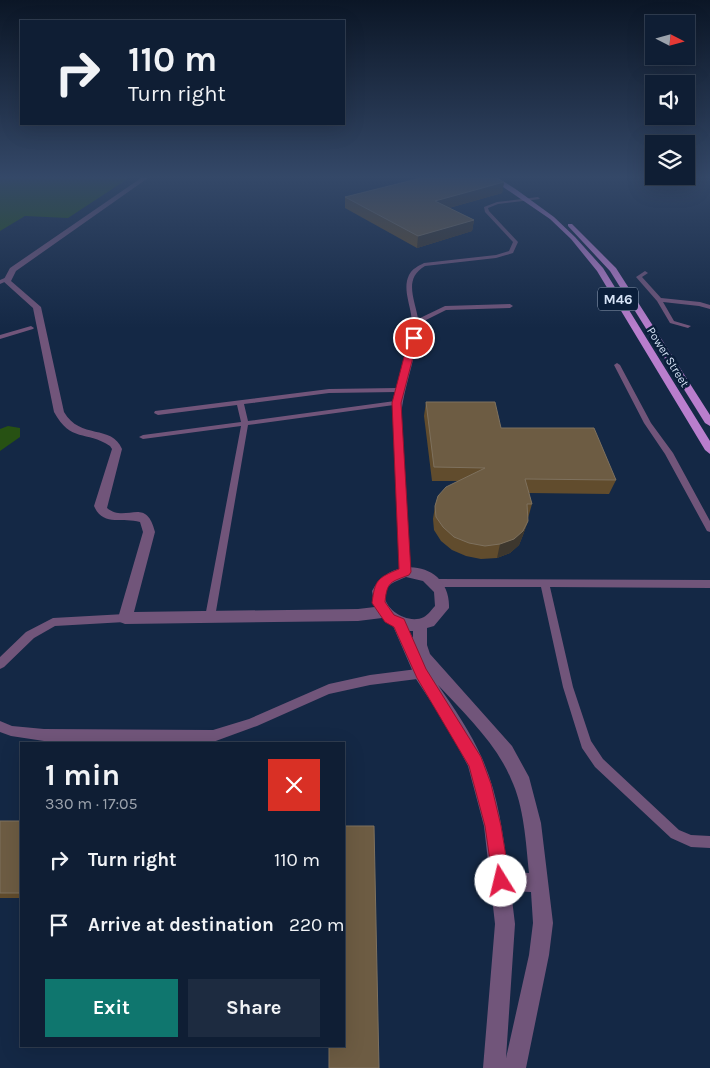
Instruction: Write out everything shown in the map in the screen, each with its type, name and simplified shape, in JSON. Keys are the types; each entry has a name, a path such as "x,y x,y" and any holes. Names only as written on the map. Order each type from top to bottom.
{"main road":[{"name":"Power Street","path":"561,228 573,238 600,270 710,450"},
{"name":"Power Street","path":"572,228 613,270 710,424"},
{"path":"573,238 583,237"},
{"path":"650,351 664,350"}],"street":[{"path":"74,228 14,270 4,281 31,300 37,307 59,412 63,422 74,431 102,437 115,444 115,457 100,506 101,511 114,516 141,516 149,525 150,532 125,618 358,616 383,612"},
{"path":"399,623 420,625 438,615 444,600 437,583 422,574 405,572 386,579 380,586 378,603 383,612 399,623 476,762 483,784 493,826 501,881 505,933 494,1068"},
{"path":"420,625 420,645 428,673 473,712 506,752 520,778 532,823 543,923 539,955 515,1068"},
{"path":"501,881 540,883"}],"lane":[{"path":"405,572 397,403 411,349 415,323 408,282 414,270 424,265 496,256 511,252 516,242 503,228"},
{"path":"645,272 639,277 659,300 672,322 688,326"},
{"path":"659,300 700,304 710,307"},
{"path":"415,323 445,308 510,306"},
{"path":"0,337 31,328"},
{"path":"617,365 648,423 669,453 710,529"},
{"path":"158,413 329,391 400,390"},
{"path":"210,617 245,424 240,403"},
{"path":"143,437 397,403"},
{"path":"437,583 710,584"},
{"path":"545,584 576,715 590,752 674,834 691,841 710,842"},
{"path":"0,664 30,635 53,622 125,618"},
{"path":"0,726 17,732 44,735 213,736 237,730 318,693 360,682 428,673"}],"green space":[{"path":"8,426 20,428 20,437 0,451 0,429"}],"building":[{"path":"403,228 447,228 418,236"},
{"path":"426,402 495,402 501,428 594,428 616,480 525,479 532,504 527,504 528,521 523,531 514,539 500,544 485,546 469,543 454,537 436,517 435,506 438,496 446,487 485,468 434,467"},
{"path":"0,821 20,821 20,893 0,893"},
{"path":"345,826 374,826 379,1068 329,1068 329,1047 345,1047"}],"route":[{"path":"414,338 397,403 405,572 395,574 386,579 380,586 378,603 383,612 399,623 421,674 451,718 476,762 493,826 501,881"}]}
